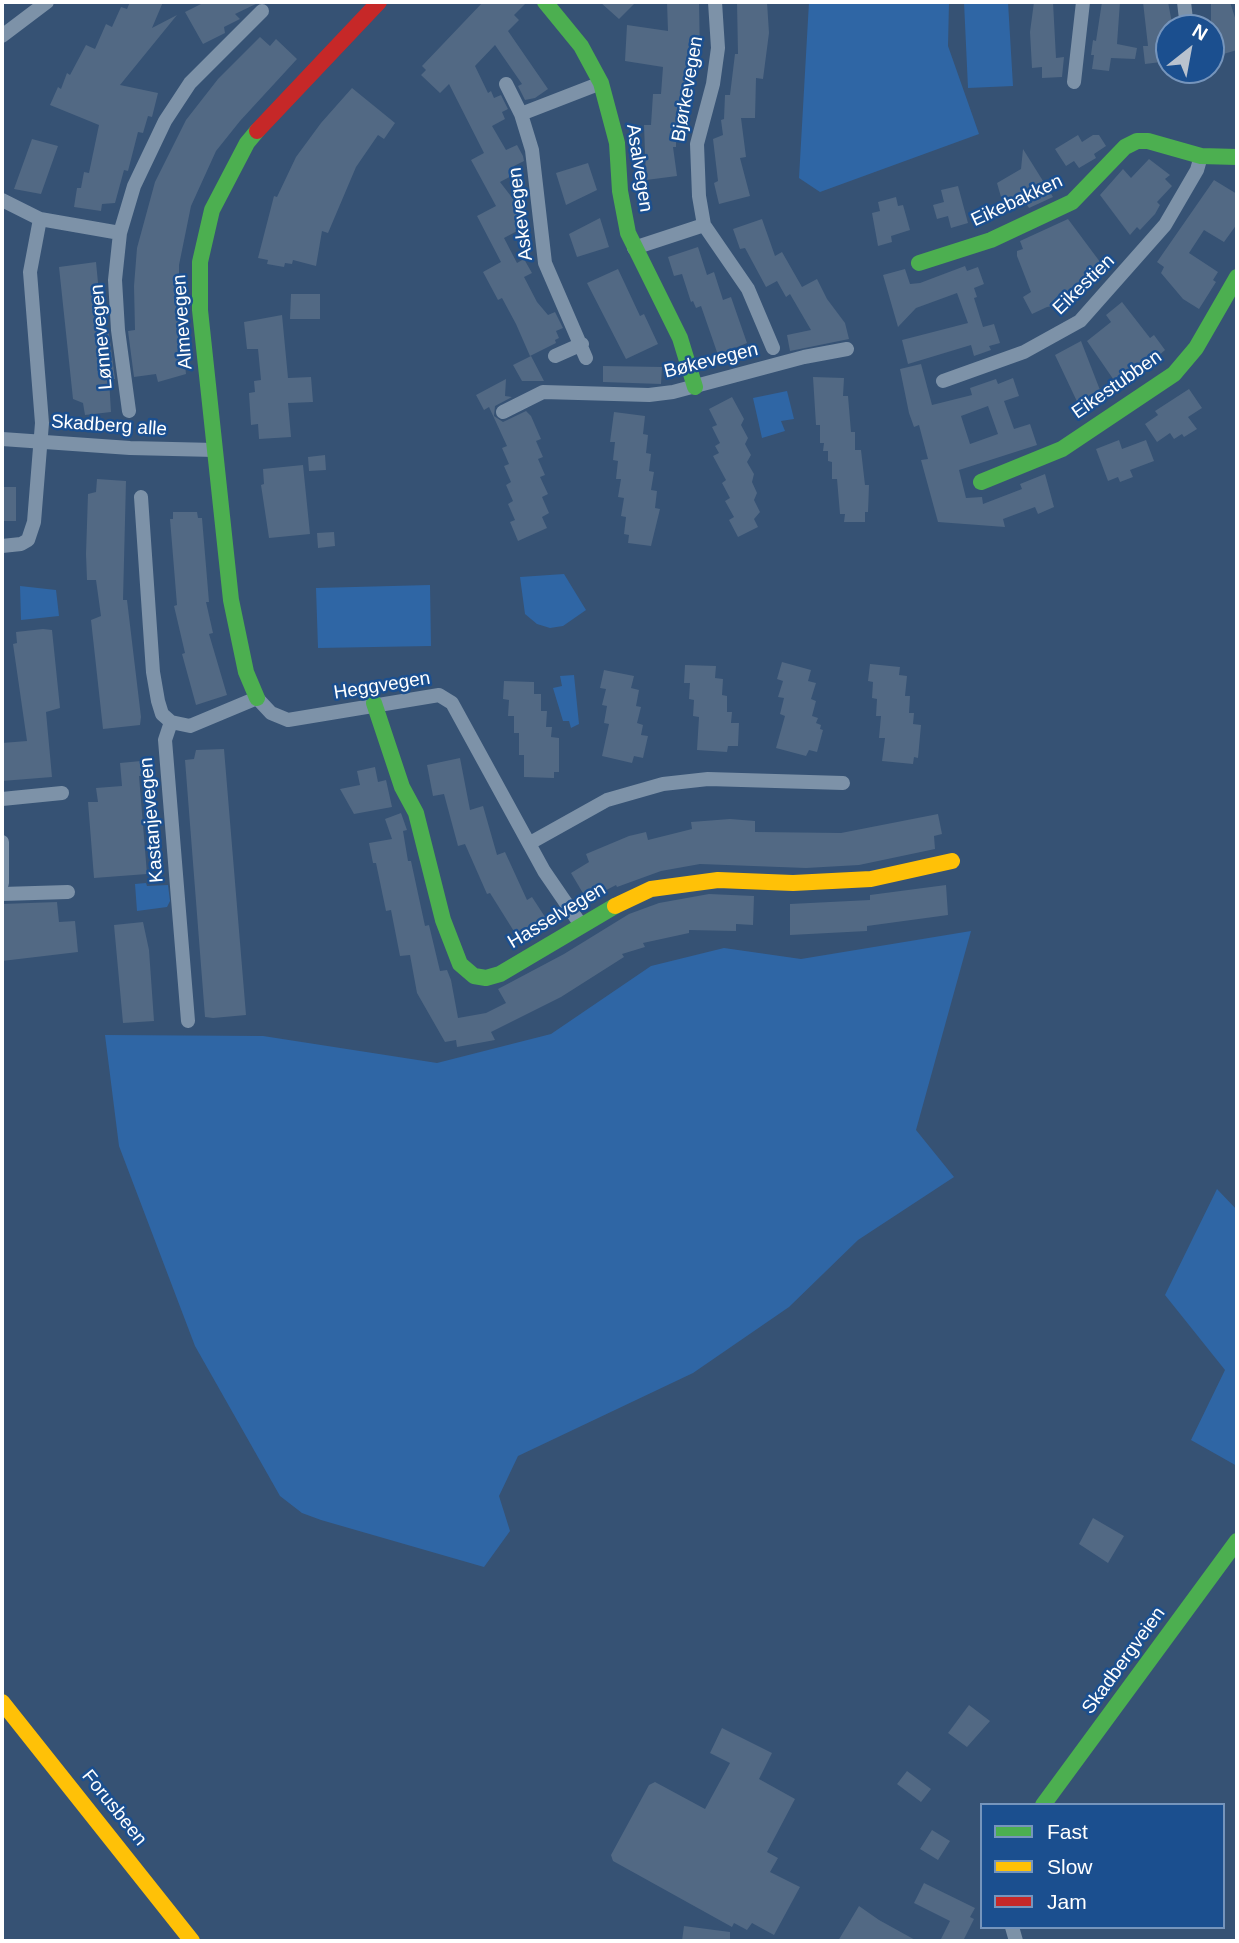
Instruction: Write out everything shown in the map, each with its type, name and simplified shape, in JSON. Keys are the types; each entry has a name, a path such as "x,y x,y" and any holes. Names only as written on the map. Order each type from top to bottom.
{"street":[{"path":"2,36 47,2"},
{"name":"Almevegen","path":"257,698 246,672 231,600 198,279 212,210 237,160 258,129 380,2"},
{"name":"Asalvegen","path":"545,2 581,46 601,83 617,143 623,213 634,248 680,338 695,387"},
{"name":"Bjørkevegen","path":"715,2 716,64 697,144 699,196 704,225 748,289 768,330 773,348"},
{"path":"1074,82 1083,2"},
{"name":"Lønnevegen","path":"129,411 118,330 115,280 120,233 134,186 165,121 205,67 262,11"},
{"path":"522,114 601,83"},
{"name":"Askevegen","path":"506,84 522,114 532,150 545,263 584,351 555,356"},
{"name":"Eikebakken","path":"919,262 991,240 1072,202 1125,147 1137,141 1147,141 1201,156 1237,158"},
{"name":"Eikestien","path":"943,381 1024,352 1080,321 1165,225 1197,170 1201,156"},
{"path":"2,200 40,219 120,233"},
{"path":"2,546 28,540 34,522 42,423 30,272 40,219"},
{"path":"634,248 704,225"},
{"name":"Eikestubben","path":"981,482 1062,449 1174,374 1196,348 1237,277"},
{"name":"Bøkevegen","path":"503,412 543,392 649,395 695,387 847,349"},
{"name":"Skadberg alle","path":"2,439 117,448 215,450"},
{"path":"141,497 153,672 162,714 171,722 190,726 257,698"},
{"name":"Heggvegen","path":"257,698 271,713 288,720 433,694 452,703 530,843 581,925"},
{"name":"Hasselvegen","path":"374,703 402,787 416,813 443,920 466,972 486,978 500,974 632,897 673,884 718,880 793,883 871,880 952,862"},
{"name":"Kastanjevegen","path":"171,722 165,740 188,1021"},
{"path":"530,843 607,800 663,784 708,779 843,783"},
{"path":"2,799 62,793"},
{"path":"2,842 2,883"},
{"path":"2,894 68,892"},
{"name":"Skadbergveien","path":"1044,1803 1237,1541"},
{"name":"Forusbeen","path":"2,1702 192,1941"}],"shaded area":[{"path":"809,2 949,2 948,46 979,134 820,192 799,178"},
{"path":"964,2 1008,2 1013,86 968,88"},
{"path":"787,391 794,419 781,421 785,431 762,438 753,398"},
{"path":"564,574 586,610 563,626 550,628 537,624 525,614 520,577"},
{"path":"430,585 431,646 318,648 316,588"},
{"path":"20,586 56,590 59,616 21,620"},
{"path":"574,675 579,724 571,728 569,721 563,721 553,688 562,686 560,676"},
{"path":"146,883 147,886 168,885 170,901 167,907 137,911 135,884"},
{"path":"971,931 916,1130 954,1177 858,1240 789,1307 693,1373 518,1456 499,1496 510,1531 484,1567 321,1520 302,1513 280,1496 195,1346 119,1146 105,1035 263,1036 437,1063 551,1034 651,966 724,948 801,959"},
{"path":"1217,1189 1237,1210 1237,1466 1191,1440 1225,1370 1165,1295"}],"building":[{"path":"130,2 163,2 152,28 177,15 120,85 158,93 152,117 148,116 143,133 138,132 128,171 124,170 115,203 102,204 101,211 74,207 77,188 81,188 84,172 89,173 99,125 50,105 58,87 61,89 67,73 70,75 86,45 95,49 106,24 112,27 121,7 127,9"},
{"path":"205,2 260,2 235,14 240,19 224,27 225,33 203,44 185,12"},
{"path":"483,2 527,2 514,15 519,20 508,31 548,89 535,98 525,100 518,86 522,84 495,45 475,66 488,93 491,91 494,98 501,95 508,109 502,112 505,119 492,126 506,150 517,145 524,161 514,166 517,173 500,182 517,204 522,202 528,215 517,222 519,230 504,238 517,263 524,259 532,273 524,277 537,302 548,315 555,312 563,328 556,331 559,338 555,340 556,343 530,356 502,298 498,300 483,272 501,262 477,216 496,206 471,160 484,153 449,84 440,93 421,75 426,70 422,66"},
{"path":"600,2 636,2 619,19"},
{"path":"667,2 699,2 700,56 695,56 693,86 686,86 684,117 676,116 676,147 673,147 677,176 646,180 644,125 651,125 653,94 661,94 663,67 625,61 627,25 668,31"},
{"path":"737,2 767,2 769,33 763,79 756,78 755,118 741,118 746,157 740,158 750,196 719,204 714,183 718,181 713,139 723,135 721,120 724,119 725,95 730,95 735,54 738,54"},
{"path":"1034,2 1053,2 1056,58 1064,57 1062,77 1042,78 1042,67 1032,68 1030,32"},
{"path":"1102,2 1120,2 1117,44 1137,48 1135,59 1111,58 1109,71 1092,69 1093,40 1096,41"},
{"path":"1143,2 1168,2 1170,14 1155,14 1155,63 1145,64 1143,46 1148,46"},
{"path":"1211,2 1230,2 1237,24 1237,50 1225,54 1225,14 1211,14"},
{"path":"260,37 270,46 276,39 297,59 216,151 191,206 179,265 179,310 186,374 158,382 156,374 134,377 128,331 135,330 137,248 155,182 186,120 218,79"},
{"path":"352,88 395,123 384,139 378,135 356,167 328,233 322,231 316,266 293,260 292,264 285,263 284,267 267,264 268,260 258,258 274,196 277,197 296,157"},
{"path":"1078,135 1082,142 1093,135 1099,135 1106,146 1094,154 1096,158 1079,168 1074,161 1066,166 1055,149"},
{"path":"32,139 58,146 41,194 14,189"},
{"path":"1023,149 1053,197 1029,208 1020,194 1003,204 997,183 1021,169"},
{"path":"1149,159 1170,175 1165,179 1172,186 1157,202 1160,205 1155,214 1140,230 1137,227 1130,235 1100,195 1123,169 1131,178"},
{"path":"588,163 597,190 566,205 556,173"},
{"path":"1214,180 1237,194 1237,224 1224,242 1204,230 1189,253 1218,272 1213,280 1216,282 1199,309 1183,299 1161,273 1164,267 1157,262"},
{"path":"958,186 968,223 951,228 948,216 937,219 933,205 944,202 941,190"},
{"path":"896,197 898,206 903,205 910,230 891,236 892,242 878,246 872,213 880,211 878,202"},
{"path":"600,218 609,247 577,257 569,234"},
{"path":"762,219 775,256 782,252 802,287 817,279 827,299 845,323 849,339 790,351 787,335 811,330 790,294 786,297 777,281 766,287 745,248 740,249 733,229"},
{"path":"1068,219 1106,270 1069,299 1071,303 1055,311 1053,306 1032,314 1023,297 1031,292 1017,256 1017,251 1023,249 1020,241"},
{"path":"698,247 707,275 714,272 723,300 731,297 747,343 718,355 701,306 696,308 693,301 691,302 682,274 674,276 668,257"},
{"path":"96,262 103,334 109,333 115,379 109,379 111,412 85,415 83,403 73,399 59,267"},
{"path":"965,266 967,271 978,267 984,284 974,288 977,297 974,298 983,327 994,324 1000,343 989,346 991,350 974,356 971,345 908,364 902,340 968,323 957,293 916,308 898,327 883,275 905,269 910,284 920,283"},
{"path":"618,269 640,316 644,314 658,344 626,359 587,283"},
{"path":"291,294 320,294 320,319 290,319"},
{"path":"1122,302 1150,338 1154,335 1165,350 1157,357 1159,360 1120,389 1087,341 1111,322 1106,315"},
{"path":"282,315 288,378 311,377 313,402 288,403 291,437 259,439 258,424 251,425 249,393 255,392 254,381 261,380 258,349 247,349 244,322"},
{"path":"1081,341 1105,403 1082,412 1055,355"},
{"path":"531,356 544,381 522,381 513,365"},
{"path":"921,364 932,405 972,395 970,388 996,379 998,384 1013,378 1019,396 1004,401 1014,429 1030,424 1037,445 959,470 966,498 982,497 983,504 1022,489 1020,484 1045,474 1054,507 1038,514 1035,507 1003,519 1005,527 938,522 921,460 928,459 919,425 914,427 909,413 900,369","holes":["988,406 998,434 970,444 961,416"]},
{"path":"603,366 662,367 661,384 603,382"},
{"path":"813,377 844,378 843,396 848,396 851,432 855,432 855,450 861,450 865,485 869,485 865,522 844,522 845,514 840,514 837,479 832,479 832,462 828,461 828,451 823,451 820,425 816,425"},
{"path":"506,379 505,396 512,397 495,406 494,416 503,422 526,411 531,416 541,439 536,441 543,457 538,459 545,475 540,477 548,494 542,497 549,513 542,517 547,528 518,541 510,522 515,520 508,504 513,501 506,485 511,482 504,466 509,464 502,448 507,446 489,407 484,410 476,395"},
{"path":"1189,389 1202,408 1188,417 1197,429 1184,437 1182,434 1174,439 1170,433 1157,442 1145,424 1158,415 1155,411"},
{"path":"732,397 744,419 741,425 748,438 745,444 751,455 747,462 754,474 752,482 757,493 754,500 760,512 754,519 758,527 738,537 729,520 734,517 725,501 730,498 722,483 726,480 713,456 719,453 715,446 720,443 712,427 717,425 709,409"},
{"path":"614,412 645,416 643,434 648,435 646,453 651,454 649,471 654,472 651,490 657,491 655,508 660,509 651,546 628,543 629,535 624,534 626,517 621,516 624,498 618,497 621,479 616,479 618,461 613,460 615,442 610,442"},
{"path":"1119,440 1122,449 1146,440 1154,461 1130,470 1133,477 1120,482 1118,477 1108,481 1096,449"},
{"path":"325,455 326,470 309,471 308,457"},
{"path":"303,465 310,534 269,538 261,485 264,484 263,469"},
{"path":"97,479 126,481 123,600 127,600 141,717 140,725 103,729 91,620 101,616 96,580 87,580 86,554 88,494 96,492"},
{"path":"2,487 16,487 16,521 2,521"},
{"path":"173,512 197,512 198,518 202,518 209,602 206,602 213,633 209,634 227,695 196,705 182,654 185,653 174,606 177,605 170,519 173,519"},
{"path":"334,532 335,546 318,548 317,533"},
{"path":"52,630 60,708 46,712 52,777 2,781 2,743 27,741 13,644 17,643 16,632"},
{"path":"782,662 811,670 808,681 816,683 811,699 816,701 812,716 818,718 816,723 821,725 820,729 823,730 817,752 809,750 806,756 776,748 785,716 780,714 784,698 778,697 783,681 777,679"},
{"path":"870,664 900,667 899,675 907,676 905,696 910,696 909,713 914,713 913,724 921,725 918,758 914,757 913,764 882,761 885,738 879,738 881,716 876,716 877,699 872,698 873,682 868,681"},
{"path":"685,665 716,666 715,678 723,679 722,695 727,696 727,712 732,712 731,723 739,723 738,746 728,746 727,752 697,750 699,717 693,716 694,700 689,699 690,683 684,683"},
{"path":"604,670 634,676 631,688 639,690 636,706 641,707 637,723 643,725 641,735 648,736 643,758 634,756 632,763 602,756 609,724 604,723 607,706 602,705 606,689 600,688"},
{"path":"504,681 534,682 534,694 541,694 541,711 547,711 546,727 552,727 551,737 559,738 559,772 554,772 554,778 524,777 524,755 519,755 519,733 514,733 514,716 508,716 509,700 503,699"},
{"path":"224,749 246,1015 213,1018 205,1017 185,760 194,759 196,750"},
{"path":"460,758 470,810 483,806 497,855 505,852 527,900 532,897 549,923 520,941 490,893 487,894 465,844 458,846 444,794 433,796 427,765"},
{"path":"141,761 142,776 139,776 147,874 94,878 88,802 98,802 96,788 122,786 120,763"},
{"path":"375,767 378,782 386,780 392,807 354,814 340,789 360,785 357,771"},
{"path":"401,813 407,830 403,831 408,861 411,861 425,926 429,925 440,971 447,970 451,980 458,1018 486,1013 506,1003 498,989 564,954 629,914 659,903 709,894 754,896 753,925 736,924 736,931 689,930 689,933 643,943 645,947 622,954 624,957 561,997 491,1032 495,1040 457,1047 456,1040 445,1042 417,993 410,955 400,956 391,910 386,911 376,863 373,863 369,843 392,839 385,819"},
{"path":"938,814 942,834 934,836 935,849 859,865 806,868 700,864 661,871 617,887 616,885 587,900 571,873 589,862 586,854 629,836 646,832 648,840 692,829 691,822 730,819 755,821 755,832 841,833"},
{"path":"946,885 948,915 867,926 867,931 790,935 790,904 870,900 870,895"},
{"path":"57,902 59,922 75,921 78,952 2,961 2,904"},
{"path":"143,922 149,950 154,1021 123,1023 114,925"},
{"path":"1093,1518 1124,1536 1108,1563 1079,1544"},
{"path":"969,1705 990,1721 967,1747 948,1733"},
{"path":"722,1728 772,1753 759,1779 795,1799 767,1852 778,1858 770,1872 800,1887 774,1935 752,1923 747,1930 734,1923 732,1927 613,1861 611,1855 649,1785 655,1782 705,1809 730,1763 710,1753"},
{"path":"907,1771 931,1789 921,1802 897,1784"},
{"path":"932,1830 950,1841 938,1860 920,1849"},
{"path":"924,1883 975,1908 970,1917 974,1919 963,1941 940,1941 950,1921 914,1903"},
{"path":"859,1906 879,1920 917,1941 838,1941"},
{"path":"684,1926 730,1932 730,1941 682,1941"}],"traffic: fast":[{"path":"545,2 581,46 601,83 617,143 620,191 628,233 680,338 695,387"},
{"path":"257,131 247,143 212,210 200,262 200,310 231,600 246,672 257,698"},
{"path":"919,263 991,240 1072,202 1125,147 1137,141 1148,141 1201,156 1237,157"},
{"path":"981,482 1062,449 1174,374 1196,348 1237,277"},
{"path":"374,703 402,787 416,813 443,920 460,964 474,976 486,978 500,974 615,906"},
{"path":"1044,1803 1237,1541"}],"traffic: slow":[{"path":"615,906 651,889 718,880 793,883 871,879 952,861"},
{"path":"2,1702 192,1941"}],"traffic: jam":[{"path":"257,131 379,2"}]}
